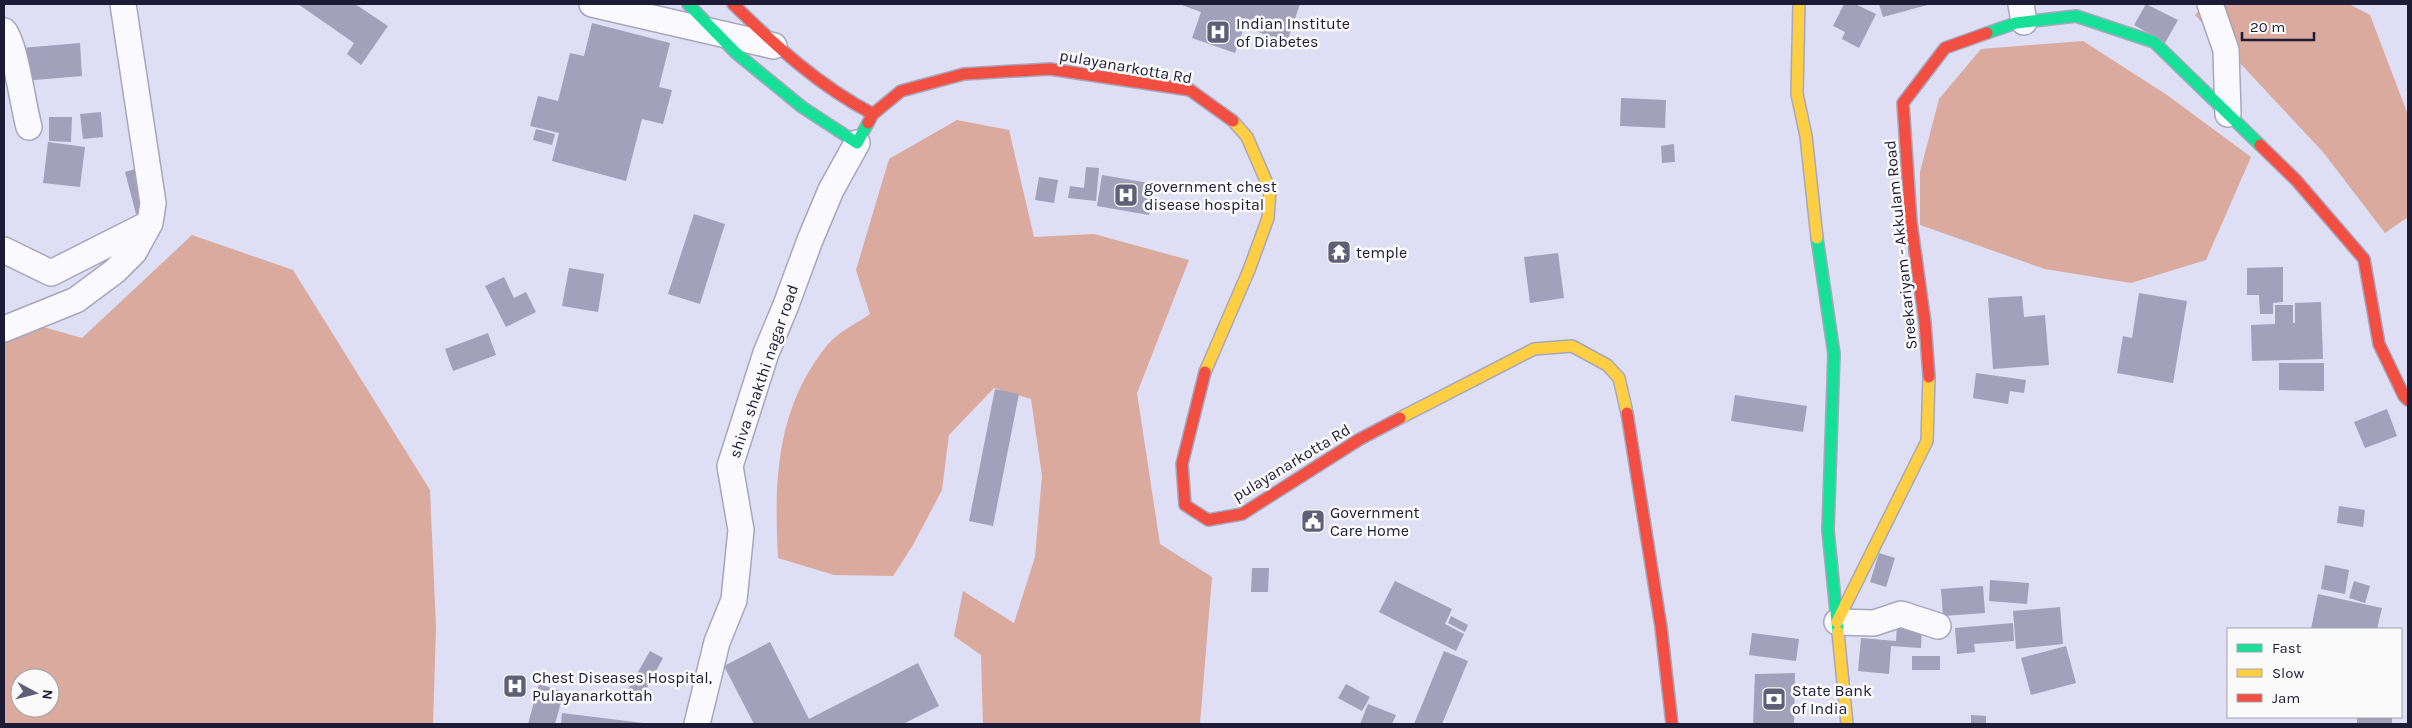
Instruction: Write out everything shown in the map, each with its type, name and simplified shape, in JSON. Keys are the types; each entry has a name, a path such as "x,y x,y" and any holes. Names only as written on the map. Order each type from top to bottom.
{"street":[{"path":"4,329 76,300 115,271 134,252 150,223 153,203 123,4"},
{"path":"592,4 774,46"},
{"path":"688,4 736,53 802,107 857,143"},
{"path":"733,4 774,46 848,102 873,114"},
{"path":"1799,4 1797,94 1806,136 1814,220 1834,354 1828,530 1848,724"},
{"path":"2210,4 2226,50 2228,114"},
{"name":"Sreekariyam - Akkulam Road","path":"1837,622 1927,441 1929,369 1926,323 1911,222 1903,103 1945,48 2023,13 2076,16 2154,42 2296,180 2364,259 2379,344 2404,396 2408,400"},
{"path":"4,31 17,69 22,105 29,127"},
{"name":"pulayanarkotta Rd","path":"857,143 873,114 901,91 930,81 964,74 1050,69 1190,90 1230,117 1247,137 1270,190 1268,218 1249,270 1207,363 1182,464 1185,504 1208,520 1242,514 1360,439 1534,349 1572,346 1607,365 1619,378 1626,410 1660,627 1672,724"},
{"name":"shiva shakthi nagar road","path":"697,724 717,642 734,600 742,530 730,466 766,354 810,240 831,190 857,143"},
{"path":"4,250 51,273 150,223"},
{"path":"1837,622 1874,623 1901,614 1938,626"}],"shaded area":[{"path":"2205,4 2349,4 2370,15 2408,115 2408,217 2385,233 2323,152 2195,15"},
{"path":"2083,41 2167,95 2251,157 2206,260 2131,283 2045,269 1920,225 1920,172 1939,99 1981,49"},
{"path":"957,120 1009,130 1034,237 1094,234 1189,260 1137,393 1160,544 1212,577 1200,724 983,724 981,655 954,636 963,591 1014,623 1035,557 1042,476 1031,399 994,388 949,435 942,490 913,545 893,576 834,575 778,558 778,472 789,418 798,392 811,367 829,343 843,331 870,314 856,270 889,159"},
{"path":"192,235 293,270 430,490 436,627 433,724 4,724 4,316 82,338"}],"building":[{"path":"298,4 355,4 388,26 361,65 347,54 354,43"},
{"name":"Indian Institute of Diabetes","path":"1179,4 1300,4 1287,42 1244,27 1235,53 1192,38 1201,12"},
{"path":"1844,4 1855,4 1876,14 1859,48 1842,39 1845,32 1833,26"},
{"path":"1879,4 1931,4 1883,17"},
{"path":"2146,4 2178,20 2165,43 2134,25"},
{"path":"592,23 670,43 659,87 672,90 663,124 642,119 626,181 552,161 559,133 530,126 538,96 558,101 570,53 584,56"},
{"path":"80,43 82,76 23,81 21,48"},
{"path":"1621,98 1666,100 1665,128 1620,126"},
{"path":"101,112 103,137 83,139 80,114"},
{"path":"49,117 72,117 71,142 49,141"},
{"path":"536,129 555,134 552,145 533,140"},
{"path":"48,142 85,147 80,187 43,183"},
{"path":"1674,144 1675,162 1662,163 1661,146"},
{"path":"145,166 156,209 136,214 125,172"},
{"path":"1086,167 1099,168 1096,201 1068,198 1070,186 1084,188"},
{"name":"government chest disease hospital","path":"1102,175 1155,184 1149,215 1097,206"},
{"path":"1039,177 1058,180 1054,203 1035,200"},
{"path":"694,214 725,224 700,304 668,294"},
{"path":"1558,253 1564,298 1530,303 1524,257"},
{"path":"2283,267 2283,302 2273,303 2273,314 2260,314 2259,295 2247,295 2247,268"},
{"path":"569,268 604,274 598,312 562,306"},
{"path":"504,277 514,298 526,292 536,312 506,327 485,286"},
{"path":"2139,293 2187,301 2173,383 2117,373 2123,336 2132,338"},
{"path":"2022,296 2024,317 2045,315 2049,365 1993,369 1988,298"},
{"path":"2321,302 2323,359 2252,361 2251,325 2275,324 2275,305 2293,305 2293,323 2295,323 2295,303"},
{"path":"488,333 496,355 453,371 445,349"},
{"path":"2279,363 2324,363 2324,391 2279,390"},
{"path":"1976,373 2026,380 2024,393 2010,391 2008,404 1973,398"},
{"path":"995,389 1019,394 993,526 969,521"},
{"path":"1735,395 1807,406 1803,432 1731,421"},
{"path":"2387,409 2397,436 2365,448 2354,422"},
{"path":"2339,506 2365,510 2363,527 2337,523"},
{"path":"1879,553 1895,558 1886,587 1870,582"},
{"path":"2325,565 2349,570 2345,594 2321,589"},
{"path":"1252,568 1269,568 1268,592 1251,592"},
{"path":"1990,580 2029,583 2027,604 1989,601"},
{"path":"1395,581 1452,609 1445,624 1464,634 1456,651 1379,612"},
{"path":"2354,581 2370,586 2365,603 2349,598"},
{"path":"1983,586 1985,613 1943,616 1941,589"},
{"path":"2318,594 2382,608 2377,628 2311,628"},
{"path":"2060,607 2063,644 2016,649 2013,611"},
{"path":"1451,616 1468,625 1465,632 1448,623"},
{"path":"1897,623 1922,625 1921,648 1891,646 1889,674 1858,671 1861,638 1896,641"},
{"path":"2013,623 2014,641 1974,644 1975,652 1957,654 1955,628"},
{"path":"1752,633 1799,639 1796,661 1749,655"},
{"path":"770,642 809,719 918,663 939,706 903,724 754,724 724,666"},
{"path":"2066,646 2076,683 2031,695 2021,658"},
{"path":"650,651 663,658 641,699 627,691"},
{"path":"1444,651 1468,661 1442,724 1414,724"},
{"path":"1912,656 1940,656 1940,670 1912,670"},
{"name":"State Bank of India","path":"1795,673 1794,724 1753,724 1755,674"},
{"path":"539,684 564,692 555,724 528,724"},
{"path":"1346,684 1370,697 1362,711 1338,698"},
{"path":"1368,704 1396,715 1392,724 1360,724"},
{"path":"562,713 643,723 643,724 561,724"},
{"path":"1971,715 1986,716 1986,724 1971,724"},
{"path":"2357,718 2392,718 2392,724 2357,724"}],"traffic: fast":[{"path":"688,4 736,53 802,107 857,143 868,123"},
{"path":"1987,33 2016,23 2076,16 2154,42 2260,145"},
{"path":"1817,238 1834,354 1828,530 1838,632"}],"traffic: slow":[{"path":"1799,4 1797,94 1806,136 1817,238"},
{"path":"1205,372 1249,270 1268,218 1270,190 1247,137 1233,121"},
{"path":"1400,418 1534,349 1572,346 1607,365 1619,378 1627,413"},
{"path":"1837,622 1927,441 1929,377"},
{"path":"1838,632 1847,724"}],"traffic: jam":[{"path":"733,4 765,35 816,78 873,114"},
{"path":"1929,377 1925,323 1911,222 1903,103 1945,48 1987,33"},
{"path":"868,123 873,114 901,91 964,74 1050,69 1190,90 1233,121"},
{"path":"2260,145 2296,180 2364,259 2379,344 2404,396 2408,400"},
{"path":"1205,372 1182,464 1185,505 1208,520 1242,514 1360,439 1400,418"},
{"path":"1627,413 1661,627 1672,724"}],"place":[{"name":"Indian Institute of Diabetes","path":"1218,32"},
{"name":"government chest disease hospital","path":"1126,195"},
{"name":"temple","path":"1339,252"},
{"name":"Government Care Home","path":"1313,521"},
{"name":"Chest Diseases Hospital, Pulayanarkottah","path":"515,686"},
{"name":"State Bank of India","path":"1774,699"}]}
